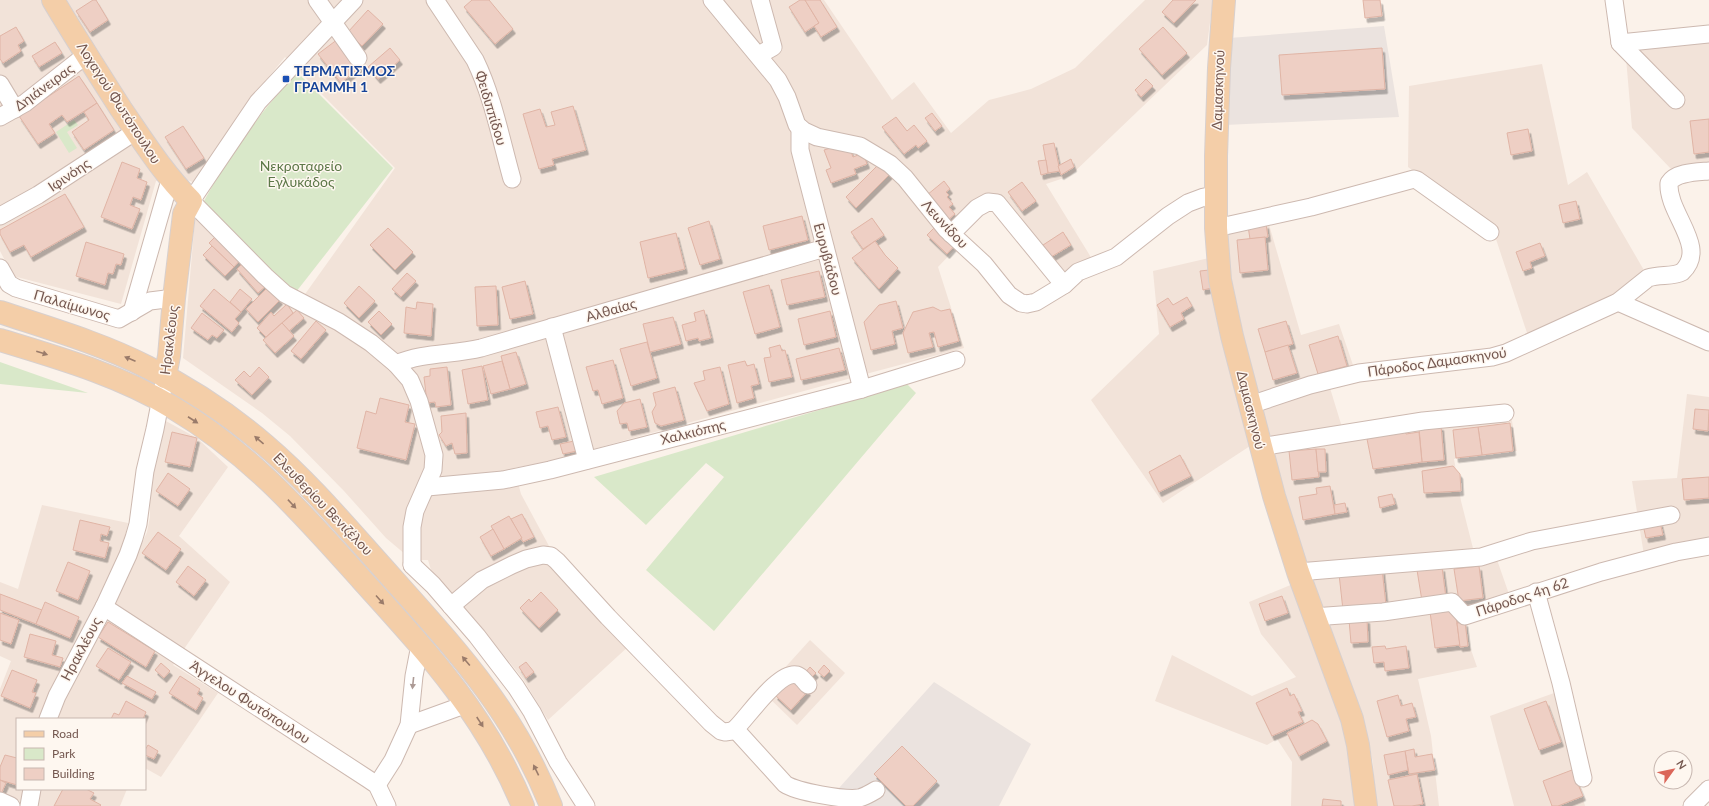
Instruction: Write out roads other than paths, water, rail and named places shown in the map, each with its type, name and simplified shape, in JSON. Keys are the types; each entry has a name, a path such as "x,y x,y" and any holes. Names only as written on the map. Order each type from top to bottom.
{"main road":[{"name":"Λοχαγού Φωτόπουλου","path":"53,0 86,56 136,131 170,180 191,201"},
{"name":"Δαμασκηνού","path":"1224,0 1217,110 1215,195 1217,263 1222,292 1260,447 1298,572 1313,617 1352,719 1361,761 1366,806"},
{"name":"Ηρακλέους","path":"165,377 169,356 184,214 191,201"},
{"name":"Ελευθερίου Βενιζέλου","path":"0,312 102,348 146,366 224,414 267,446 318,496 469,665 491,695 525,749 551,806"},
{"name":"Ελευθερίου Βενιζέλου","path":"0,340 102,373 160,400 220,439 268,479 326,540 420,645 467,704 487,734 505,766 523,806"}],"street":[{"path":"317,0 358,58"},
{"name":"Ηρακλέους","path":"191,201 258,102 354,0"},
{"name":"Φειδιππίδου","path":"435,0 473,57 480,71 489,96 512,179"},
{"path":"759,55 773,48 760,0"},
{"path":"1614,0 1620,43 1676,100"},
{"path":"716,1 783,88 796,123 800,128"},
{"path":"1620,43 1709,34"},
{"name":"Δηιάνειρας","path":"0,117 16,109 86,56"},
{"path":"0,84 16,109"},
{"name":"Λεωνίδου","path":"800,128 817,136 860,146 883,158 902,174 930,211 951,234 984,264 1003,288 1017,301 1027,304 1034,303 1064,285 1081,271 1116,257 1168,216 1188,203 1204,197 1215,195"},
{"name":"Ευρυβιάδου","path":"800,128 800,150 862,389"},
{"name":"Ιφινόης","path":"0,216 38,196 136,131"},
{"name":"Πάροδος Δαμασκηνού","path":"1250,405 1310,385 1359,373 1500,355 1618,302 1648,278 1680,273 1692,265 1697,255 1698,244 1671,196 1669,184 1671,180 1678,176 1709,171"},
{"path":"132,312 170,180"},
{"path":"1216,228 1311,207 1417,180 1490,232"},
{"path":"191,201 260,271 285,294 339,322 371,343 407,375 416,393 434,455 433,470 427,487 415,511 412,528 412,565 399,586"},
{"path":"951,234 977,208 988,202 997,203 1064,285"},
{"name":"Αλθαίας","path":"396,364 417,356 467,352 825,248"},
{"name":"Παλαίμωνος","path":"0,268 9,284 16,288 119,319 150,301 174,298"},
{"path":"1618,302 1709,342"},
{"path":"552,327 587,460"},
{"name":"Χαλκιόπης","path":"427,487 503,480 550,470 862,389 956,360"},
{"name":"Ηρακλέους","path":"48,718 64,682 104,606 128,555 138,524 145,471 165,377"},
{"path":"1260,447 1423,421 1505,413"},
{"path":"1298,572 1481,557 1532,540 1671,515"},
{"name":"Πάροδος 4η 62","path":"1313,617 1383,612 1452,602 1466,616 1536,592 1629,564 1676,552 1709,546"},
{"path":"450,606 482,580 512,565 533,557 543,555 550,556 557,561 608,617 711,724 720,731 725,732 735,729 783,679 796,674 808,685"},
{"path":"412,565 428,579 493,655 516,687 558,762 586,806"},
{"path":"1536,592 1554,656 1583,778"},
{"name":"Άγγελου Φωτόπουλου","path":"104,606 376,785 387,806"},
{"path":"376,785 393,760 409,726 414,676 420,645"},
{"path":"409,726 467,704"},
{"path":"735,729 785,784 791,788 823,795 850,798 860,798 876,790"},
{"path":"1692,806 1709,789"},
{"path":"29,806 32,790"},
{"path":"0,801 11,806"}],"place":[{"name":"ΤΕΡΜΑΤΙΣΜΟΣ ΓΡΑΜΜΗ 1","path":"286,79"}],"park label":[{"name":"Νεκροταφείο Εγλυκάδος","path":"301,174"}]}
